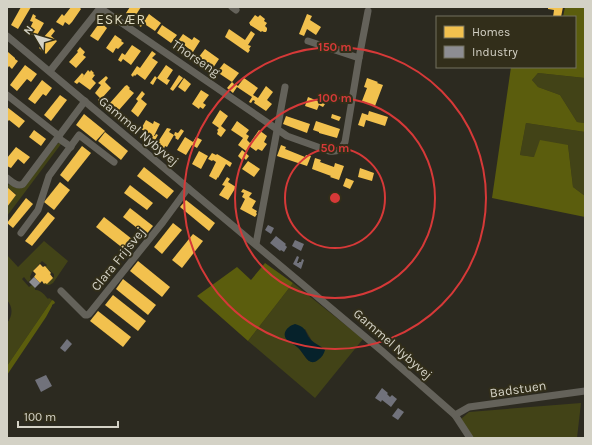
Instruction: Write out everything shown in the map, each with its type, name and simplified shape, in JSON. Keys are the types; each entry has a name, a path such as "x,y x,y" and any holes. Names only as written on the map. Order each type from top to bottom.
{"street":[{"name":"Thorseng","path":"50,71 100,7 287,136 328,151 336,152 341,149 345,142 359,58"},
{"path":"308,41 359,58 368,11"},
{"name":"Gammel Nybyvej","path":"7,36 382,350 455,415 470,438"},
{"path":"256,244 285,87"},
{"path":"7,95 71,146"},
{"path":"7,178 16,185 23,184 85,101"},
{"path":"21,233 38,210 49,176 79,135 114,162"},
{"name":"Clara Frijsvej","path":"61,292 85,315 89,314 163,222 188,188"},
{"name":"Badstuen","path":"455,415 469,407 585,391"}],"shaded area":[{"path":"565,7 585,7 585,78 538,73 532,80 538,87 560,95 577,122 585,123 585,132 526,123 520,155 534,157 540,140 568,145 573,187 585,196 585,217 492,198 511,68 576,68 576,16 563,16"},
{"path":"538,73 585,78 585,123 577,122 560,95 538,87 532,80"},
{"path":"526,123 585,132 585,196 573,187 568,145 534,157 520,155"},
{"path":"59,143 61,144 7,216 7,207 16,194 7,187 9,184 18,188 24,187"},
{"path":"44,241 68,261 50,285 44,284 47,284 54,277 54,274 45,267 47,265 42,261 32,272 30,277 31,279 28,282 24,277 22,279 29,287 32,285 35,290 41,291 48,299 49,298 52,300 7,366 7,323 12,311 7,300 7,255 18,267"},
{"path":"265,263 293,283 248,341 197,296 237,267 251,280"},
{"path":"293,283 363,339 315,398 248,341","holes":["305,329 312,341 325,350 309,361 298,347 288,341"]},
{"path":"52,300 55,303 52,305 46,317 7,375 7,366"},
{"path":"581,403 577,438 472,438 461,419 469,412"}],"water":[{"path":"295,324 304,329 311,340 325,350 323,355 315,362 309,361 300,349 289,342 285,337 286,330"}],"building: Homes":[{"path":"21,7 31,7 18,29 11,25"},
{"path":"71,7 79,7 81,9 69,25 65,22 63,26 56,22 62,14 64,16"},
{"path":"130,7 141,7 134,18 126,13"},
{"path":"548,7 563,7 561,16 553,16 554,10 548,9"},
{"path":"33,14 36,16 35,18 44,23 36,37 28,32 33,22 30,21"},
{"path":"149,14 161,23 155,31 143,23 141,27 138,25 143,18 145,20"},
{"path":"307,14 312,16 310,20 321,27 316,35 307,29 304,36 299,34"},
{"path":"255,15 258,17 260,15 265,19 264,21 267,23 265,26 267,28 266,32 261,32 250,25 249,23"},
{"path":"100,22 107,28 98,41 90,36"},
{"path":"162,25 177,35 171,43 157,33"},
{"path":"52,28 55,31 51,36 57,41 46,54 39,48 45,41 42,39"},
{"path":"229,29 245,40 251,31 255,34 248,45 251,46 248,53 225,37"},
{"path":"183,34 192,40 194,37 200,41 193,52 184,45 181,50 175,47 177,40 178,41"},
{"path":"115,35 124,43 118,49 116,48 113,53 106,48"},
{"path":"132,45 141,51 131,65 123,59 121,62 118,60 122,53 125,55"},
{"path":"80,47 85,52 83,55 86,57 76,68 69,62 78,52 77,51"},
{"path":"205,49 219,59 213,68 198,58"},
{"path":"152,51 156,54 152,58 158,62 145,80 137,74 133,77 131,75 137,66 140,68"},
{"path":"8,52 18,61 12,69 9,66 7,69"},
{"path":"224,63 239,73 232,82 217,72"},
{"path":"25,65 37,74 31,82 27,79 17,91 10,85"},
{"path":"166,65 173,70 167,79 170,80 167,85 157,78"},
{"path":"213,68 215,70 211,75 209,74"},
{"path":"88,70 90,72 91,70 94,73 93,74 95,75 92,79 96,83 90,90 79,82 77,84 74,82 82,73 84,75 82,78"},
{"path":"179,75 183,78 173,91 170,89"},
{"path":"106,76 108,78 105,82 111,88 102,98 105,100 102,104 98,100 100,98 95,93 101,85 98,83"},
{"path":"155,76 157,78 153,85 150,83"},
{"path":"184,78 191,84 185,92 178,87"},
{"path":"244,78 258,88 253,95 258,98 266,86 273,92 267,100 272,104 266,111 254,103 255,101 253,100 251,103 249,102 252,97 237,87 233,93 227,88 232,82 234,84 232,89 235,84 238,86"},
{"path":"367,78 383,85 375,106 362,101 367,88 364,87"},
{"path":"42,80 52,88 46,96 43,94 35,104 28,99"},
{"path":"127,85 134,93 119,110 110,103"},
{"path":"201,90 209,95 203,103 206,105 203,109 200,107 199,109 192,104"},
{"path":"142,91 145,94 141,99 147,104 138,117 131,111 138,101 136,99"},
{"path":"60,95 67,100 51,121 44,115"},
{"path":"308,97 325,104 323,107 319,105 317,110 305,106"},
{"path":"7,107 25,121 19,128 9,120 7,122"},
{"path":"220,110 228,116 221,126 226,130 221,137 217,134 217,130 219,128 212,123"},
{"path":"369,111 388,117 385,126 366,120 364,127 358,125 362,113 368,115"},
{"path":"84,114 105,131 96,141 76,125"},
{"path":"332,114 341,117 339,121 331,118"},
{"path":"286,116 310,124 307,133 283,124"},
{"path":"146,120 153,124 154,121 160,124 154,136 156,134 158,135 153,144 150,142 153,136 141,129"},
{"path":"237,121 249,130 246,134 249,136 247,140 250,143 259,130 267,136 264,142 267,144 262,151 258,149 256,151 249,146 246,151 238,145 243,138 231,130"},
{"path":"316,121 340,129 337,138 313,130"},
{"path":"167,128 171,129 169,132 174,135 167,147 165,146 164,149 159,146 161,144 158,142"},
{"path":"181,129 184,131 178,140 174,135 175,132 178,133"},
{"path":"34,130 46,139 41,146 29,137"},
{"path":"105,132 128,151 121,160 98,141"},
{"path":"185,137 193,142 196,137 202,140 197,148 192,145 186,155 177,150"},
{"path":"281,145 286,147 285,149 305,157 306,155 311,156 307,166 277,156"},
{"path":"82,146 91,153 68,182 60,175"},
{"path":"16,147 30,157 24,164 18,159 11,168 7,166 7,158"},
{"path":"242,150 249,156 246,160 244,158 242,160 238,156"},
{"path":"199,151 208,156 201,169 192,164"},
{"path":"212,153 217,154 232,163 230,167 226,164 216,180 209,176 216,162 208,159"},
{"path":"315,158 321,160 320,162 334,167 335,163 344,166 339,180 312,169"},
{"path":"248,161 260,169 254,177 242,169"},
{"path":"144,167 174,191 167,199 137,176"},
{"path":"360,168 374,173 372,181 358,177"},
{"path":"227,177 230,179 228,182 236,187 228,200 219,195 225,186 222,185"},
{"path":"346,178 354,181 350,189 343,186"},
{"path":"60,182 70,190 54,210 44,202"},
{"path":"130,185 153,203 147,210 124,193"},
{"path":"7,187 16,195 7,207"},
{"path":"243,189 252,193 249,197 256,201 252,208 257,211 255,217 240,209 245,199 242,197 244,193 241,192"},
{"path":"26,198 33,204 13,228 7,223"},
{"path":"186,200 215,223 209,231 180,207"},
{"path":"130,208 153,226 146,235 123,217"},
{"path":"48,212 55,218 32,246 25,241"},
{"path":"104,217 137,243 129,253 96,227"},
{"path":"173,223 182,230 162,254 154,247"},
{"path":"193,234 203,241 182,268 172,260"},
{"path":"138,261 170,287 162,297 130,271"},
{"path":"40,264 43,267 45,266 53,278 47,284 44,284 42,281 40,283 34,277 36,274 33,271"},
{"path":"123,279 156,305 148,315 116,289"},
{"path":"113,295 146,321 138,331 105,305"},
{"path":"98,311 131,337 123,347 90,321"}],"building: Industry":[{"path":"34,277 40,283 35,288 29,282"}],"building: Other":[{"path":"268,225 274,228 271,234 265,230"},
{"path":"276,236 286,244 285,245 287,247 284,252 281,250 280,251 270,243"},
{"path":"295,240 304,244 301,251 292,246"},
{"path":"297,256 299,257 297,263 301,262 302,259 304,260 301,269 293,264"},
{"path":"67,339 72,344 65,352 60,348"},
{"path":"46,375 52,386 41,392 35,380"},
{"path":"382,388 390,397 392,395 397,399 391,407 382,400 381,402 375,398"},
{"path":"398,408 404,412 398,420 392,416"}],"district":[{"name":"ESKÆR","path":"121,19"}]}
